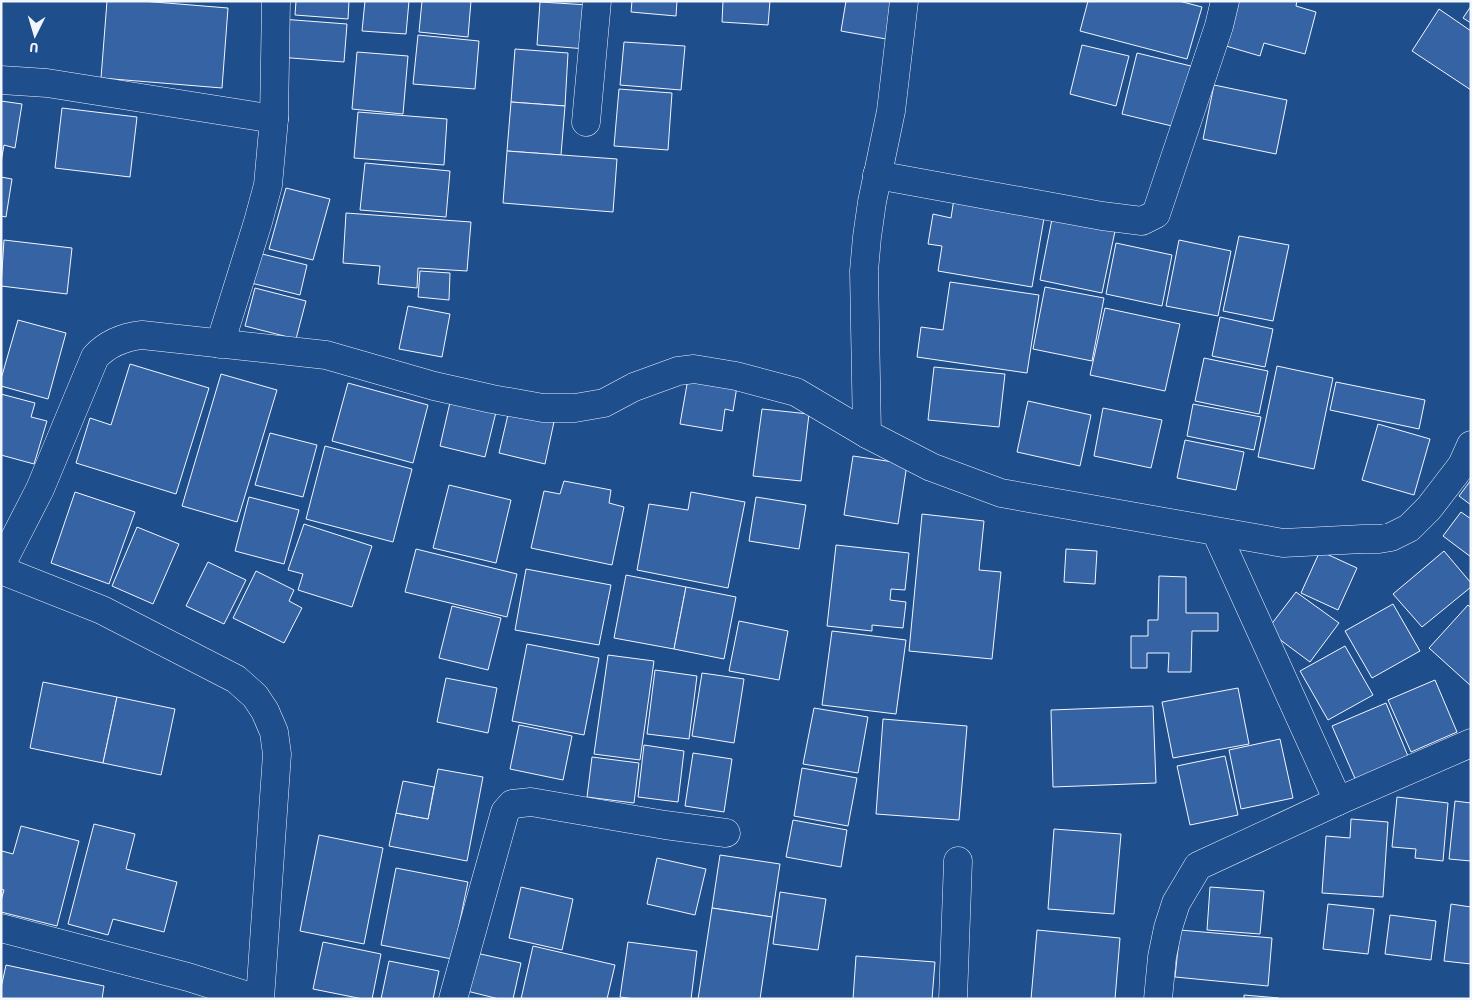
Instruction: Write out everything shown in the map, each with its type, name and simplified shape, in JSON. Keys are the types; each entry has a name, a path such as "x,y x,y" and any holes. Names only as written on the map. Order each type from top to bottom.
{"street":[{"path":"220,344 268,185 274,119 276,1"},
{"path":"586,122 598,1"},
{"path":"867,434 864,271 866,237 891,111 904,1"},
{"path":"877,175 1102,216 1142,221 1156,214 1216,35 1225,1"},
{"path":"1,80 47,83 274,119"},
{"path":"1,565 40,489 95,357 114,341 128,336 142,335 326,355 434,386 543,408 575,408 604,402 634,387 678,371 706,370 796,392 867,434 931,467 1001,493 1283,544 1378,539 1391,537 1409,528 1429,508 1462,464 1471,445"},
{"path":"1216,532 1338,801"},
{"path":"1,570 102,610 236,679 255,696 265,711 274,732 277,754 259,999 188,988 1,928"},
{"path":"1158,999 1162,957 1168,928 1176,903 1198,866 1338,801 1471,743"},
{"path":"453,999 505,812 512,804 531,802 665,825 726,833"},
{"path":"954,999 958,861"}],"building":[{"path":"107,1 142,1 228,8 222,88 101,78"},
{"path":"296,1 349,1 348,19 295,15"},
{"path":"365,1 409,1 406,34 362,31"},
{"path":"422,1 471,1 468,37 419,32"},
{"path":"632,1 677,1 676,16 631,12"},
{"path":"723,1 770,1 768,25 722,22"},
{"path":"846,1 898,1 892,40 841,31"},
{"path":"1088,1 1179,1 1202,7 1187,59 1080,31"},
{"path":"1239,1 1297,1 1296,6 1316,12 1305,54 1264,43 1260,56 1226,46"},
{"path":"540,2 589,5 586,49 537,45"},
{"path":"1471,6 1471,23 1463,18"},
{"path":"1439,9 1471,31 1471,90 1412,51"},
{"path":"281,19 347,24 344,62 278,57"},
{"path":"418,35 479,41 475,89 413,84"},
{"path":"624,42 685,46 681,90 620,85"},
{"path":"1082,45 1129,56 1116,106 1070,94"},
{"path":"515,49 568,53 565,106 511,102"},
{"path":"357,52 408,56 403,114 352,109"},
{"path":"1137,53 1191,66 1176,127 1122,114"},
{"path":"1214,85 1287,100 1276,154 1203,139"},
{"path":"619,89 672,93 668,150 614,146"},
{"path":"1,101 22,104 15,148 4,145 1,162"},
{"path":"511,102 565,106 561,155 507,151"},
{"path":"62,108 137,117 130,177 55,168"},
{"path":"358,112 447,119 444,165 354,158"},
{"path":"507,151 617,159 613,212 503,203"},
{"path":"365,163 450,171 446,217 360,210"},
{"path":"1,177 12,179 6,217 1,216"},
{"path":"286,188 330,199 313,260 269,249"},
{"path":"955,192 1046,207 1032,287 938,271 942,246 928,244 933,214 951,218"},
{"path":"346,213 471,222 467,271 418,268 417,288 378,284 380,266 343,263"},
{"path":"1052,219 1115,231 1102,293 1040,280"},
{"path":"1239,236 1289,245 1273,321 1223,311"},
{"path":"4,240 72,248 67,294 1,286"},
{"path":"1179,240 1231,251 1218,316 1166,306"},
{"path":"1116,243 1172,255 1162,306 1106,294"},
{"path":"254,252 307,265 300,295 247,282"},
{"path":"420,271 450,273 449,300 418,297"},
{"path":"950,282 1039,295 1027,373 917,357 921,327 943,330"},
{"path":"1045,287 1104,298 1092,361 1033,349"},
{"path":"255,288 306,301 296,339 245,326"},
{"path":"408,306 450,314 442,357 399,349"},
{"path":"1105,308 1180,324 1165,391 1090,375"},
{"path":"1220,317 1273,329 1265,367 1212,356"},
{"path":"18,320 66,333 48,399 1,386 1,379"},
{"path":"1204,358 1268,371 1259,414 1195,401"},
{"path":"130,364 209,388 176,494 76,463 90,418 111,425"},
{"path":"1277,366 1333,378 1314,469 1258,457"},
{"path":"934,367 1005,374 999,427 928,420"},
{"path":"689,373 738,380 733,411 725,409 722,431 680,424"},
{"path":"221,374 277,390 237,522 182,506"},
{"path":"1336,382 1425,400 1419,429 1330,410"},
{"path":"348,383 428,405 413,463 332,441"},
{"path":"1,394 35,403 31,417 47,421 34,464 1,455"},
{"path":"451,398 497,408 485,457 440,446"},
{"path":"1028,401 1091,415 1080,466 1017,452"},
{"path":"1193,404 1261,417 1254,450 1187,436"},
{"path":"510,406 555,417 545,464 499,453"},
{"path":"1103,408 1162,420 1151,468 1094,456"},
{"path":"762,409 809,414 801,481 753,476"},
{"path":"1378,424 1430,439 1414,495 1362,480"},
{"path":"270,433 317,445 303,497 255,485"},
{"path":"1185,440 1244,452 1236,490 1177,478"},
{"path":"325,446 412,469 393,542 306,519"},
{"path":"853,456 907,464 898,524 844,515"},
{"path":"1471,480 1471,505 1459,496"},
{"path":"564,481 611,490 609,503 624,507 612,565 531,548 544,491 560,494"},
{"path":"449,485 511,500 496,563 433,548"},
{"path":"75,492 135,512 109,584 51,563"},
{"path":"691,492 745,502 728,588 637,570 649,504 688,510"},
{"path":"249,497 299,510 284,564 235,551"},
{"path":"756,497 806,505 799,549 749,541"},
{"path":"1461,512 1471,519 1471,557 1443,536"},
{"path":"922,514 984,521 979,570 1001,572 992,659 909,651"},
{"path":"304,524 372,546 352,607 298,590 303,574 288,570"},
{"path":"137,527 179,544 153,604 112,586"},
{"path":"836,545 909,553 905,590 891,589 890,600 906,602 903,628 872,625 872,631 827,626"},
{"path":"416,549 517,574 507,617 405,592"},
{"path":"1066,549 1097,551 1095,584 1064,582"},
{"path":"1320,551 1357,568 1338,610 1301,593"},
{"path":"1444,551 1471,583 1471,587 1422,627 1393,594"},
{"path":"208,562 246,580 224,624 186,606"},
{"path":"526,569 611,585 599,645 515,630"},
{"path":"256,571 294,590 289,601 302,608 284,643 233,618"},
{"path":"626,575 686,587 674,649 614,638"},
{"path":"1159,576 1186,577 1186,613 1218,613 1218,631 1192,631 1191,672 1168,672 1169,653 1147,653 1147,668 1131,668 1131,636 1148,636 1148,620 1158,620"},
{"path":"686,587 736,597 724,659 674,649"},
{"path":"1296,592 1339,623 1310,662 1267,630"},
{"path":"1393,604 1420,651 1372,678 1345,631"},
{"path":"1468,605 1471,608 1471,686 1429,648"},
{"path":"452,606 501,618 488,670 439,658"},
{"path":"739,621 788,631 779,680 729,671"},
{"path":"832,631 906,640 896,714 822,705"},
{"path":"527,644 599,658 584,735 512,721"},
{"path":"1345,646 1373,695 1328,720 1300,671"},
{"path":"608,655 654,661 640,760 594,754"},
{"path":"655,670 697,676 689,739 647,734"},
{"path":"702,673 744,679 734,743 692,736"},
{"path":"446,678 497,688 488,733 437,722"},
{"path":"1435,680 1457,732 1411,752 1388,700"},
{"path":"43,682 117,697 103,763 30,748"},
{"path":"1238,688 1249,744 1173,758 1162,702"},
{"path":"117,697 175,709 161,775 103,763"},
{"path":"1386,703 1410,761 1357,783 1332,726"},
{"path":"1153,706 1156,783 1053,787 1051,710"},
{"path":"814,708 868,717 858,773 803,764"},
{"path":"883,719 967,726 959,820 876,814"},
{"path":"519,725 572,736 563,780 510,769"},
{"path":"1280,739 1293,798 1241,809 1229,750"},
{"path":"644,745 684,751 678,802 638,797"},
{"path":"693,753 732,759 724,812 685,806"},
{"path":"1225,756 1238,815 1190,825 1177,766"},
{"path":"592,757 639,763 634,803 587,797"},
{"path":"802,768 857,778 848,826 794,816"},
{"path":"438,769 483,777 467,861 389,846 396,813 428,819"},
{"path":"403,781 434,787 428,819 396,813"},
{"path":"1397,797 1448,803 1443,861 1415,858 1416,849 1392,847"},
{"path":"1455,801 1471,803 1471,861 1449,859"},
{"path":"1351,819 1388,822 1383,897 1322,893 1326,836 1350,838"},
{"path":"793,820 847,830 841,867 786,857"},
{"path":"94,824 135,834 126,869 177,882 164,932 113,919 108,935 68,924"},
{"path":"21,826 79,841 57,926 1,912 4,890 1,889 1,853 2,851 13,854"},
{"path":"1054,829 1121,834 1114,914 1048,909"},
{"path":"319,835 383,848 364,944 300,931"},
{"path":"720,855 780,864 772,917 712,908"},
{"path":"657,858 706,869 695,915 647,904"},
{"path":"396,868 468,882 452,959 381,945"},
{"path":"521,887 573,899 562,950 509,938"},
{"path":"1210,887 1264,891 1260,934 1207,930"},
{"path":"780,892 826,899 818,950 773,944"},
{"path":"1328,904 1374,909 1368,954 1323,949"},
{"path":"1451,904 1471,907 1471,964 1444,961"},
{"path":"712,908 772,917 760,999 698,999"},
{"path":"1390,915 1436,921 1431,960 1385,954"},
{"path":"1037,930 1120,938 1115,999 1031,999"},
{"path":"1180,930 1272,938 1268,986 1175,977"},
{"path":"323,942 381,954 372,999 363,999 313,989"},
{"path":"628,942 697,951 691,999 635,999 620,997"},
{"path":"533,946 615,965 607,999 521,999"},
{"path":"476,953 521,963 513,999 499,999 467,991"},
{"path":"856,956 935,962 932,999 853,999"},
{"path":"389,961 439,971 433,999 381,999"},
{"path":"6,965 104,986 102,999 1,999 1,988"},
{"path":"1244,995 1279,998 1279,999 1244,999"}]}
